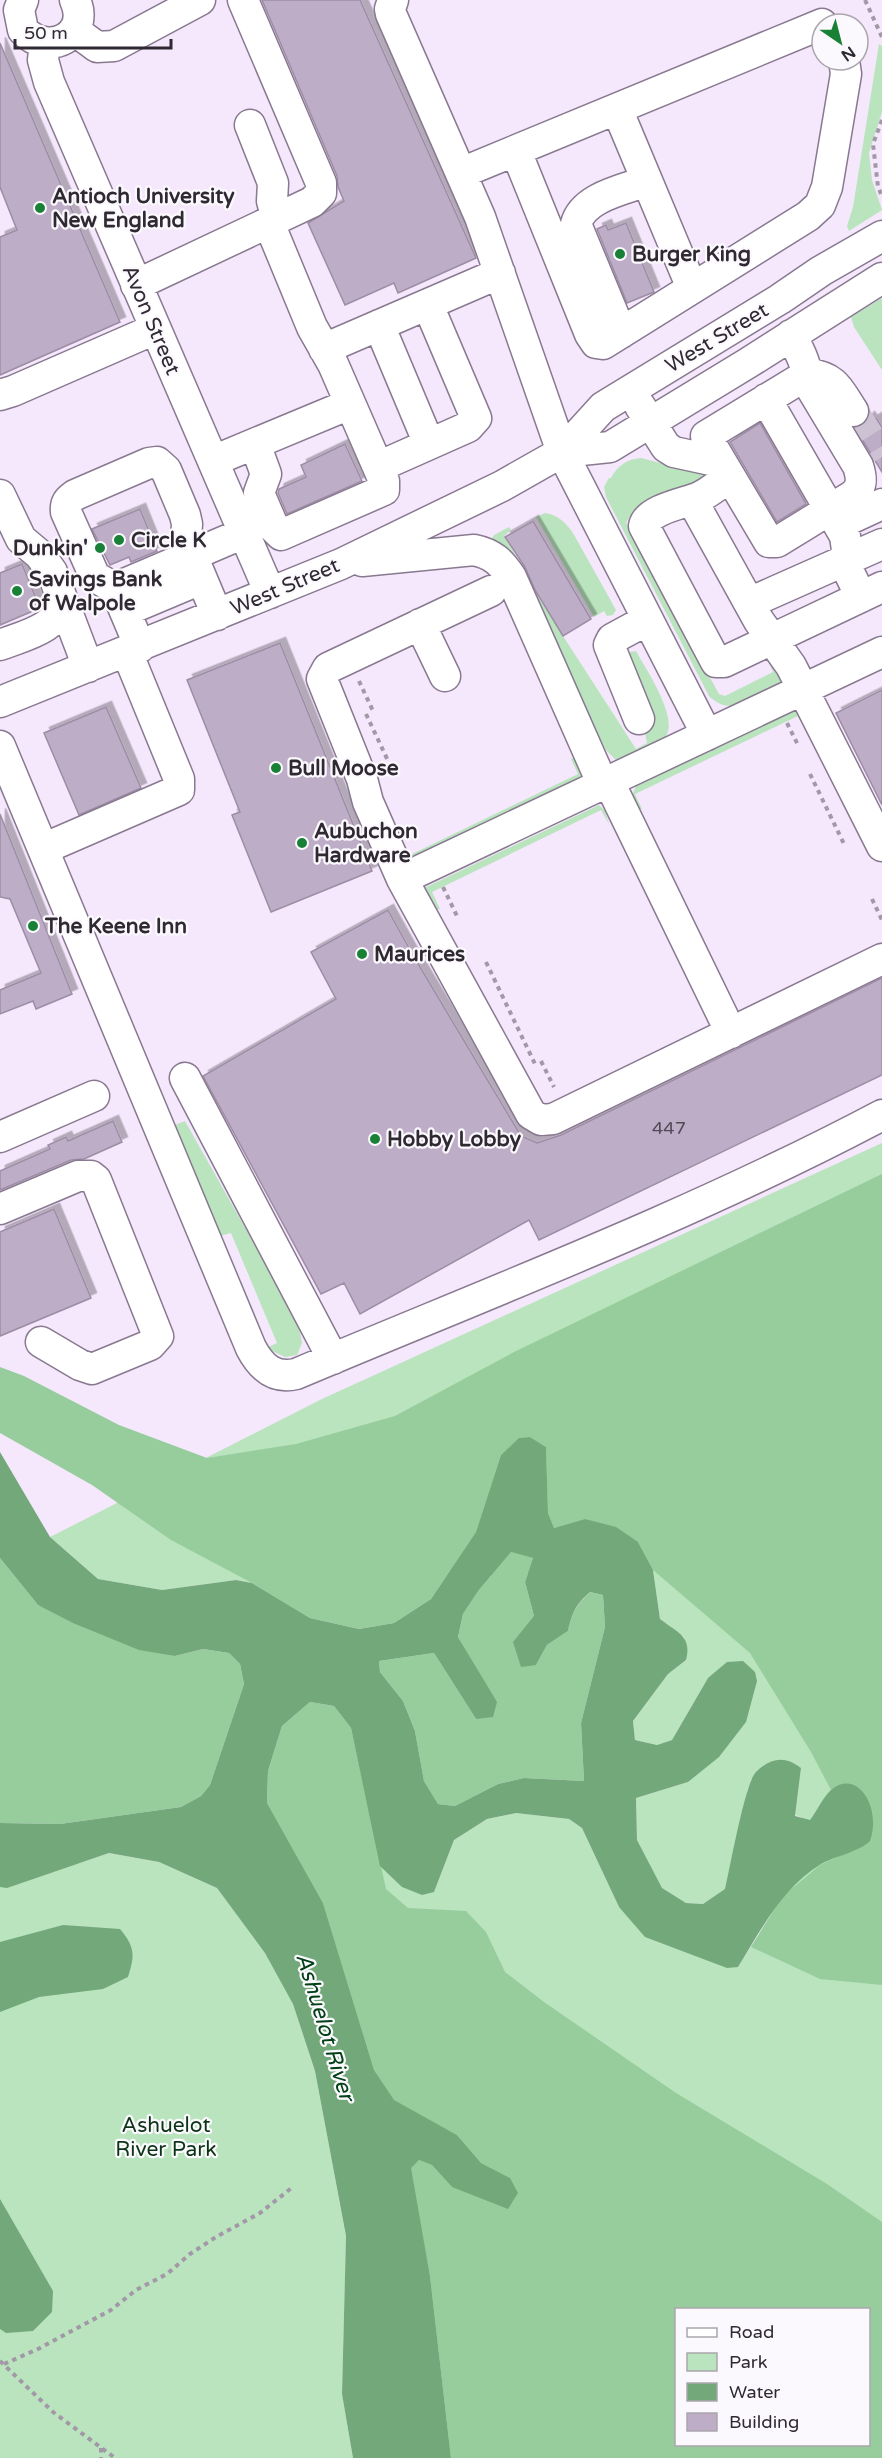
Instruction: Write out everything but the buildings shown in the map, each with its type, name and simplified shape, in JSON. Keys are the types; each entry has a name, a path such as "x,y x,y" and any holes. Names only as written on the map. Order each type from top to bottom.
{"street":[{"path":"23,0 19,10 23,30 30,37 45,43 59,42 74,30 78,12 75,0"},
{"path":"74,30 98,47 114,46 200,0"},
{"path":"136,285 273,221 317,198 321,193 321,183 243,0"},
{"path":"393,0 390,4 391,14 480,217 562,452 707,735"},
{"path":"461,173 617,109 810,25"},
{"name":"Avon Street","path":"45,43 43,60 49,82 270,593"},
{"path":"505,156 590,334 596,343 603,344 808,216 820,205 828,180 846,72"},
{"path":"617,109 692,288"},
{"path":"250,125 273,183 273,221 312,327 350,404 385,485 380,493 281,535 274,528 260,497 259,493 266,474 255,444"},
{"path":"480,217 484,184 505,156"},
{"path":"621,333 576,224 579,214 588,204 643,171"},
{"name":"West Street","path":"0,702 341,564 502,486 562,452 603,408 882,236"},
{"path":"324,350 500,273"},
{"name":"West Street","path":"562,452 610,447 882,278"},
{"path":"378,467 468,427 476,418 428,304"},
{"path":"379,326 429,444"},
{"path":"0,395 13,392 155,329"},
{"path":"791,336 805,360 810,386 861,475 861,485 857,492 835,517"},
{"path":"853,411 836,384 820,375 808,374 708,433 706,440 766,539 773,544 835,517 882,504"},
{"path":"631,390 650,424 670,451 724,470"},
{"path":"766,399 835,517 847,542 844,562"},
{"path":"175,492 255,444 350,404"},
{"path":"44,849 179,790 179,778 115,595 95,577 92,571 66,512 69,500 138,468 157,462 166,470 175,492 187,524 194,562 217,615"},
{"path":"724,470 702,496 678,502 648,519 644,526 713,659 719,664 871,592 844,562"},
{"path":"0,495 21,539 46,563 88,667"},
{"path":"692,500 749,603 787,660 803,689 882,846"},
{"path":"115,595 194,562 244,533"},
{"path":"749,603 882,544"},
{"path":"341,564 466,550 489,553 502,563 511,577 606,783 732,1033"},
{"path":"115,595 194,562"},
{"path":"491,591 325,671 322,684 362,779 368,802 402,879 528,1108 540,1120 553,1119 882,959"},
{"path":"0,645 54,621 61,610 61,598"},
{"path":"639,719 609,643 647,620"},
{"path":"420,624 445,676"},
{"path":"402,879 882,652"},
{"path":"0,746 257,1360 270,1372 286,1377 570,1261 807,1155 882,1115"},
{"path":"146,1094 180,1067 333,1359"},
{"path":"0,1137 94,1096"},
{"path":"0,1209 78,1176 91,1176 96,1180 158,1336 150,1346 92,1370 41,1342"}],"path":[{"path":"865,0 882,37"},
{"path":"882,120 873,144 878,187 882,196"},
{"path":"349,658 373,711"},
{"path":"366,714 390,765"},
{"path":"787,722 799,747"},
{"path":"810,774 845,846"},
{"path":"443,887 457,916"},
{"path":"872,899 882,920"},
{"path":"486,962 535,1064"},
{"path":"542,1061 554,1087"},
{"path":"115,2458 52,2412 2,2362 38,2349 111,2310 136,2290 178,2266 190,2254 216,2237 260,2213 294,2186"},
{"path":"101,2448 101,2458"}],"green space":[{"path":"879,44 882,46 882,112 869,153 872,180 882,210 849,231 847,226 853,207"},
{"path":"882,298 882,370 854,327 851,317"},
{"path":"641,458 710,476 630,516 626,523 719,694 725,696 773,672 767,658 782,680 750,700 728,706 709,696 606,497 604,487 616,470 631,460"},
{"path":"545,513 561,520 573,533 616,610 613,615 607,616 604,611 594,617 536,517"},
{"path":"509,527 511,530 504,536 563,636 636,749 647,743 630,656 630,652 636,651 666,709 668,731 658,743 618,762 606,750 561,666 488,544 494,535"},
{"path":"797,711 805,729 798,716 635,794 642,809 639,809 632,796 636,786 790,712"},
{"path":"576,756 583,776 581,778 406,864 400,839 410,855 578,774 571,759"},
{"path":"599,805 605,811 609,824 601,810 432,892 440,909 434,911 422,889"},
{"path":"185,1121 298,1322 302,1343 297,1355 285,1357 266,1348 277,1343 231,1233 216,1237 170,1127"},
{"path":"882,1143 882,2458 451,2458 430,2276 267,1803 434,1892 454,1840 487,1819 516,1813 569,1819 582,1828 619,1907 738,1967 782,1897 831,1790 810,1821 795,1815 801,1768 748,1788 726,1889 703,1904 686,1903 661,1888 637,1840 636,1798 688,1782 708,1678 672,1740 657,1745 635,1740 633,1721 668,1674 686,1660 684,1637 660,1619 653,1570 252,1583 236,1580 162,1590 98,1579 50,1537 322,1399"},
{"name":"Ashuelot River Park","path":"109,1853 159,1862 217,1888 265,1952 292,2001 315,2071 346,2237 342,2394 353,2458 0,2458 0,1867 80,1863"}],"shaded area":[{"path":"882,1174 882,1985 820,1979 751,1947 782,1897 820,1865 869,1842 843,1784 831,1790 811,1752 750,1653 653,1570 638,1542 585,1519 554,1528 548,1513 546,1447 530,1437 520,1438 501,1455 476,1532 431,1599 394,1623 359,1629 310,1618 252,1583 171,1540 92,1485 0,1433 0,1367 24,1376 119,1425 207,1458 296,1444 395,1416 514,1352"},
{"path":"511,1552 533,1558 525,1582 534,1616 536,1665 547,1645 568,1631 575,1610 585,1597 590,1592 603,1595 605,1627 581,1723 584,1781 524,1778 498,1784 455,1806 438,1804 424,1781 415,1731 403,1701 380,1672 379,1661 434,1653 476,1719 496,1702 458,1637 463,1614 479,1590"},
{"path":"0,1558 38,1605 175,1656 203,1649 229,1653 240,1664 244,1684 210,1785 201,1796 181,1807 60,1824 0,1823"},
{"path":"310,1702 334,1706 351,1728 386,1889 408,1908 466,1911 486,1932 505,1972 544,2002 676,2093 827,2184 882,2222 882,2458 451,2458 430,2276 410,2168 419,2160 432,2165 452,2187 510,2178 481,2163 457,2135 393,2100 374,2070 323,1903 267,1803 268,1771 282,1726"}],"water":[{"name":"Ashuelot River","path":"530,1437 546,1447 548,1513 554,1528 585,1519 616,1527 638,1542 653,1570 660,1619 678,1632 687,1645 686,1660 668,1674 633,1721 635,1740 657,1745 672,1740 708,1678 727,1662 743,1661 755,1672 757,1681 746,1722 719,1757 688,1782 636,1798 637,1840 662,1888 686,1903 703,1904 725,1889 747,1792 756,1772 773,1761 790,1761 801,1768 795,1816 810,1820 831,1790 841,1784 850,1784 865,1794 873,1816 873,1828 870,1841 866,1845 821,1864 795,1885 764,1924 738,1967 727,1968 645,1937 619,1907 582,1828 569,1819 516,1813 487,1819 454,1840 434,1892 422,1895 402,1887 380,1866 351,1728 334,1706 310,1702 282,1726 268,1771 267,1803 323,1903 374,2070 394,2100 457,2135 481,2163 510,2178 518,2193 508,2209 452,2187 432,2165 419,2160 411,2168 430,2276 451,2458 353,2458 342,2394 346,2236 315,2071 293,2004 265,1953 217,1888 159,1862 109,1853 7,1888 0,1887 0,1823 60,1824 181,1807 201,1796 210,1785 244,1684 240,1664 229,1653 203,1649 175,1656 139,1650 73,1623 38,1605 0,1558 0,1452 50,1537 98,1579 162,1590 236,1580 252,1583 310,1618 359,1629 394,1623 431,1599 476,1532 501,1455 519,1438","holes":["511,1552 533,1558 525,1582 534,1616 513,1642 521,1667 536,1665 547,1645 568,1631 575,1609 590,1592 603,1595 605,1627 581,1723 584,1781 524,1778 498,1784 455,1806 438,1804 424,1781 415,1731 403,1701 380,1672 379,1661 434,1653 476,1719 493,1717 497,1702 458,1637 463,1614 479,1590"]},
{"path":"63,1925 120,1929 129,1941 132,1952 128,1977 103,1989 39,1997 0,2012 0,1942"},
{"path":"0,2199 53,2291 52,2312 33,2331 6,2333 0,2329"}],"tunnel":[{"path":"853,411 882,457"}],"place":[{"name":"Antioch University New England","path":"40,208"},
{"name":"Burger King","path":"620,254"},
{"name":"Circle K","path":"119,540"},
{"name":"Dunkin'","path":"100,548"},
{"name":"Savings Bank of Walpole","path":"17,591"},
{"name":"Bull Moose","path":"276,768"},
{"name":"Aubuchon Hardware","path":"302,843"},
{"name":"The Keene Inn","path":"33,926"},
{"name":"Maurices","path":"362,954"},
{"name":"Hobby Lobby","path":"375,1139"}]}
